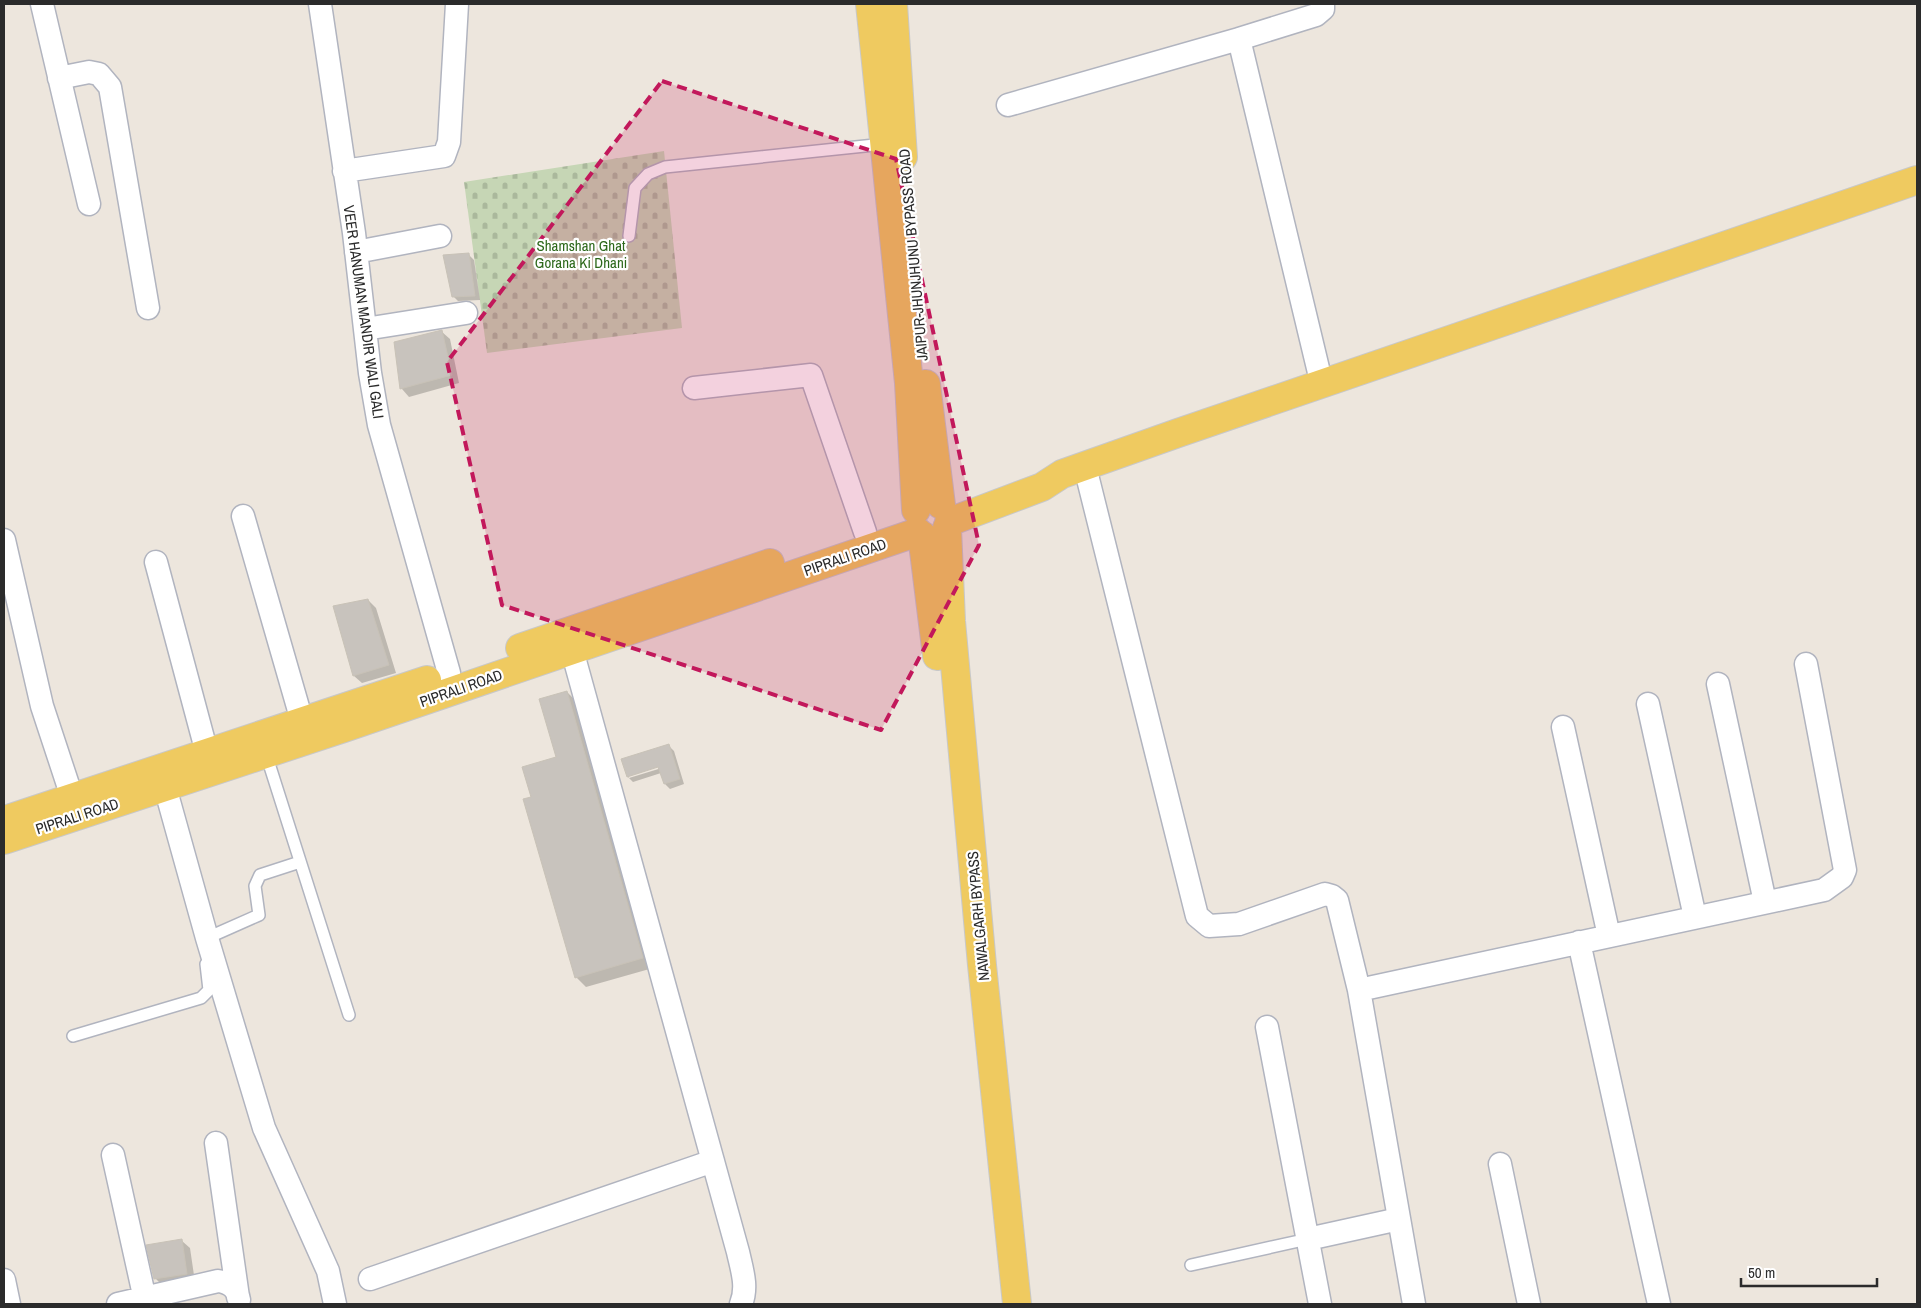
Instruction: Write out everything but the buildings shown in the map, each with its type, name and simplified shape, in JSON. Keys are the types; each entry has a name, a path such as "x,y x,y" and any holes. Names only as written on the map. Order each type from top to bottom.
{"main road":[{"path":"870,4 884,144 910,317"},
{"name":"JAIPUR-JHUNJHUNU BYPASS ROAD","path":"894,4 904,166 910,317"},
{"path":"4,820 865,532 931,520 1042,487 1074,471 1187,430 1917,180"},
{"name":"NAWALGARH BYPASS","path":"910,317 909,383 931,520 982,964 1017,1304"},
{"name":"PIPRALI ROAD","path":"4,840 266,754 572,650 931,520"},
{"name":"NAWALGARH BYPASS","path":"948,680 1001,1304"}],"street":[{"path":"42,4 89,204"},
{"name":"VEER HANUMAN MANDIR WALI GALI","path":"320,4 379,425 449,672"},
{"path":"344,171 444,156 449,142 457,4"},
{"path":"1008,105 1316,15 1322,9 1323,4"},
{"path":"1239,39 1322,384"},
{"path":"59,78 89,72 100,74 110,87 148,308"},
{"path":"356,252 440,236"},
{"path":"365,329 466,313"},
{"path":"694,388 811,376 865,532"},
{"path":"1074,471 1197,916 1209,926 1239,924 1325,894 1337,900 1359,990 1414,1304"},
{"path":"242,516 302,721"},
{"path":"4,540 42,706 72,797"},
{"path":"156,562 206,753"},
{"path":"572,650 738,1252 745,1294 741,1304"},
{"path":"1359,990 1824,890 1842,877 1845,870 1806,664"},
{"path":"1718,684 1765,902"},
{"path":"1648,704 1695,917"},
{"path":"1563,727 1609,936"},
{"path":"165,787 206,938 264,1128 328,1271 335,1304"},
{"path":"1579,942 1659,1304"},
{"path":"1267,1027 1320,1304"},
{"path":"216,1143 239,1300"},
{"path":"113,1155 146,1301"},
{"path":"370,1279 713,1161"},
{"path":"1500,1164 1529,1304"},
{"path":"1308,1239 1399,1219"},
{"path":"4,1280 9,1304"},
{"path":"118,1304 146,1301 218,1281 227,1282 232,1286 238,1292 239,1300"}],"lane":[{"path":"629,236 635,188 648,174 665,167 884,144"},
{"path":"266,754 349,1015"},
{"path":"73,1036 201,998 209,990 205,953 206,938 260,915 256,886 260,875 300,862"},
{"path":"1191,1265 1308,1239"}],"highlighted area":[{"path":"662,81 896,159 979,545 881,730 502,605 447,362"}],"green space":[{"name":"Shamshan Ghat Gorana Ki Dhani","path":"664,151 682,328 487,353 464,182"}]}
